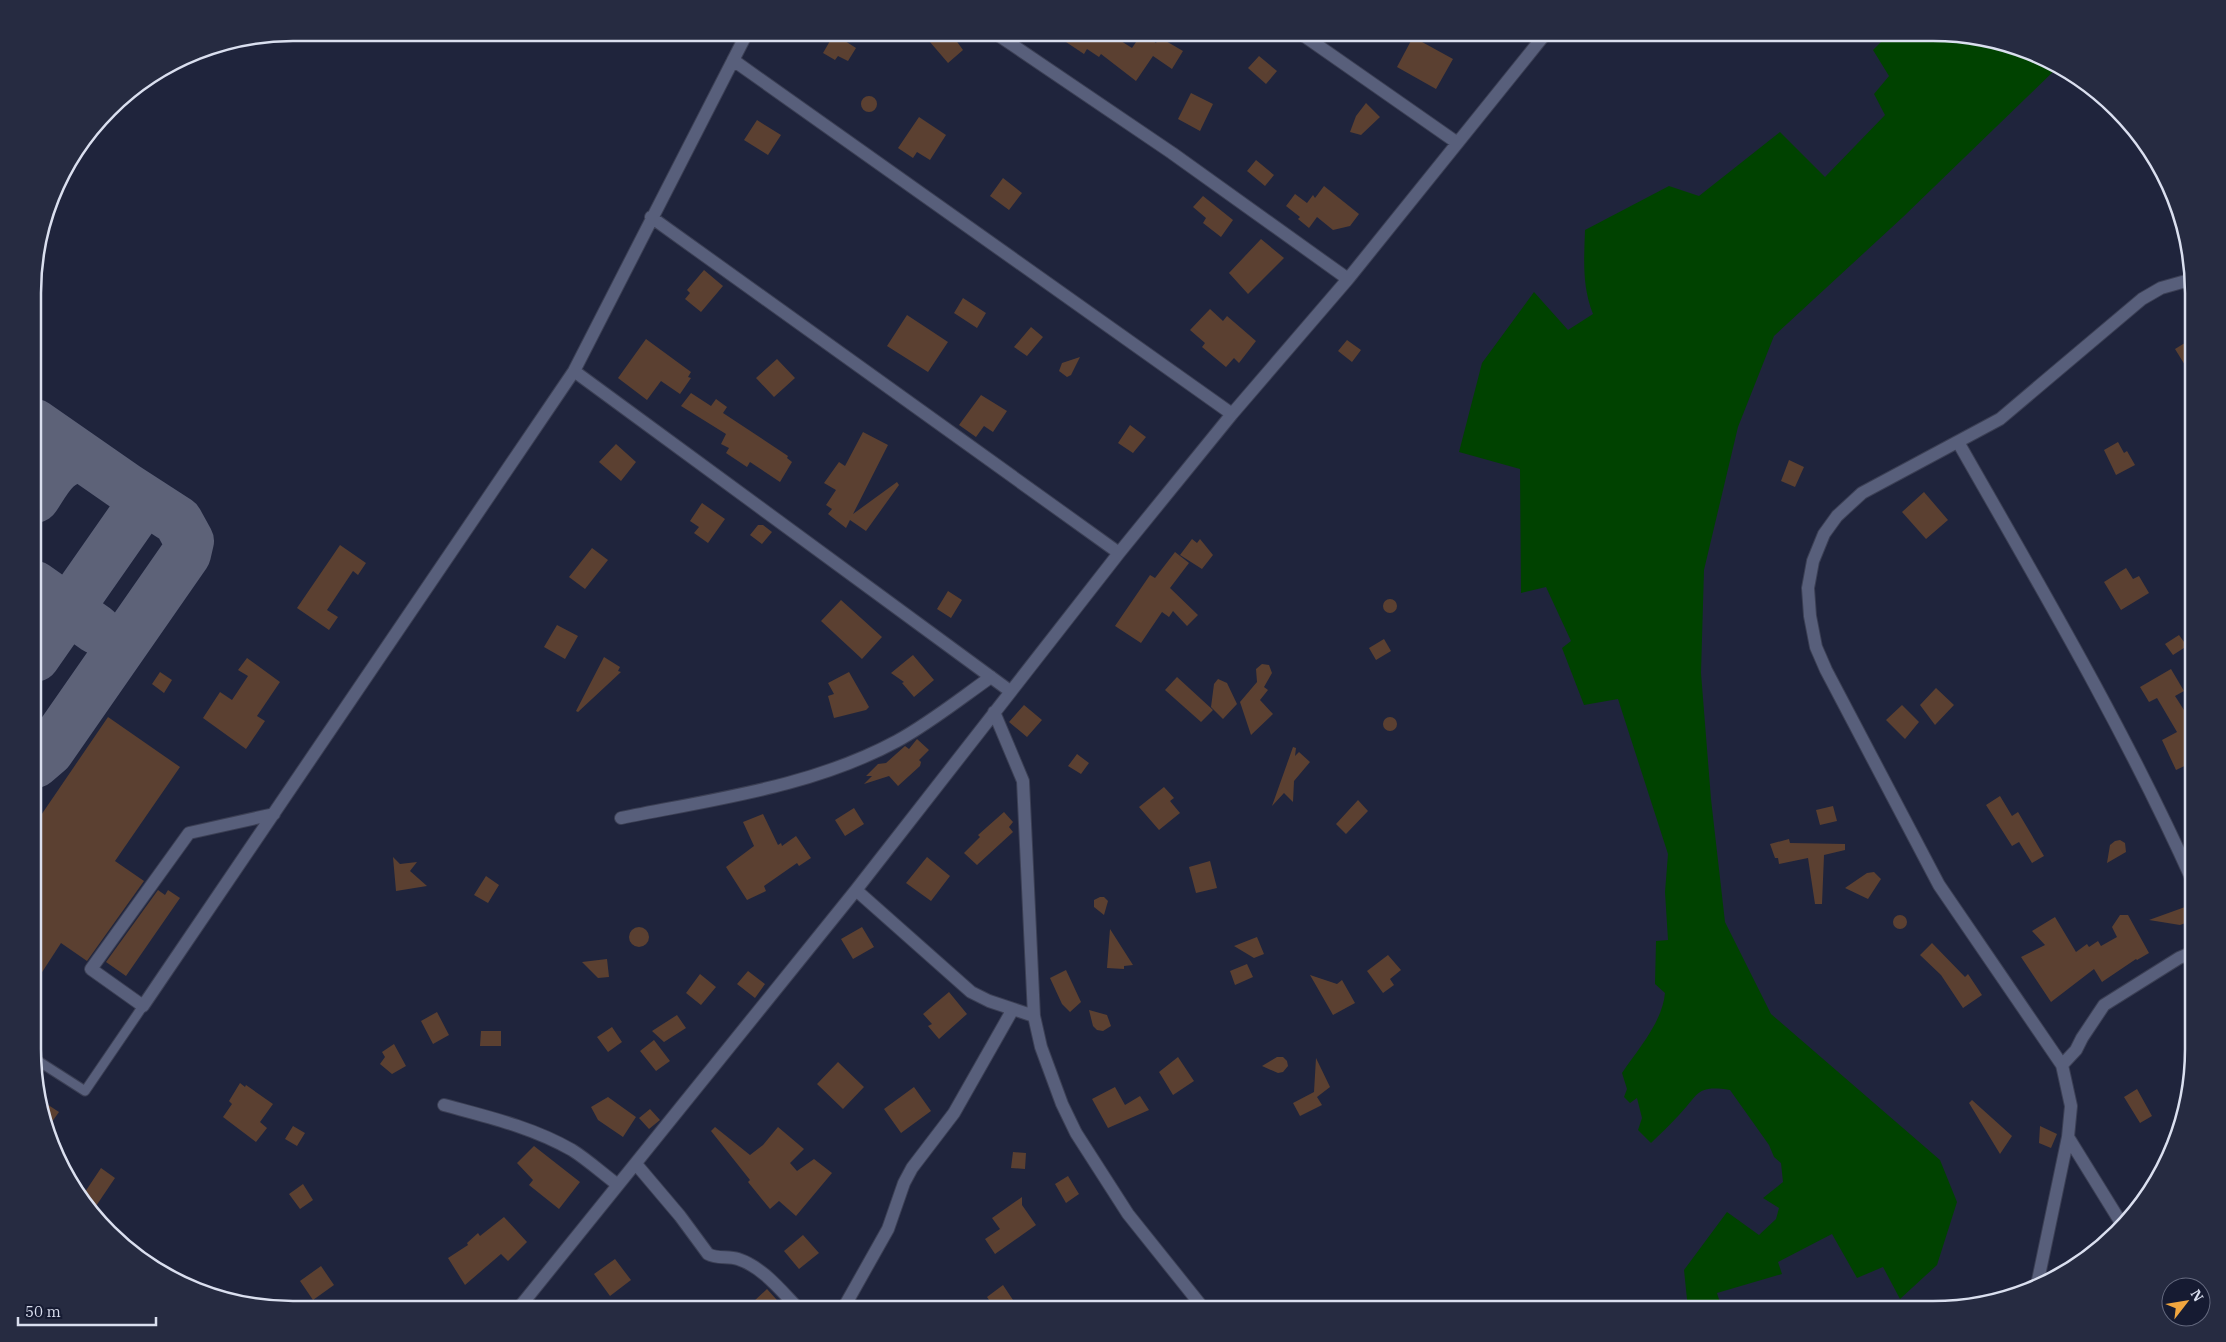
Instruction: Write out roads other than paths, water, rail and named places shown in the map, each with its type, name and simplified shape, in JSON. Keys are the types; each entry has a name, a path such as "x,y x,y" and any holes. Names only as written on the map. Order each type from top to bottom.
{"street":[{"path":"274,814 189,833 91,970 143,1006 274,814 574,372 742,41"},
{"path":"1008,41 1180,158 1348,279"},
{"path":"1313,41 1456,142"},
{"path":"525,1301 856,890 1119,553 1232,414 1348,279 1539,41"},
{"path":"733,60 1232,414"},
{"path":"651,217 1119,553"},
{"path":"2039,1278 2068,1136 2071,1106 2062,1065 1939,885 1826,670 1816,647 1810,616 1808,588 1813,561 1824,534 1837,516 1862,493 2000,419 2142,299 2161,288 2184,281"},
{"path":"574,372 1010,691"},
{"path":"1958,442 2071,640 2149,790 2185,865"},
{"path":"620,818 797,783 874,753 899,740 991,677"},
{"path":"994,712 1023,780 1034,1016 1041,1047 1056,1088 1076,1132 1128,1214 1198,1301"},
{"path":"856,890 971,992 1034,1016"},
{"path":"2062,1065 2076,1050 2104,1005 2185,955"},
{"path":"848,1301 888,1229 904,1183 912,1168 954,1113 1014,1009"},
{"path":"444,1105 507,1122 542,1135 573,1151 618,1186"},
{"path":"2068,1136 2119,1219"},
{"path":"636,1164 680,1216 708,1254 738,1259 746,1263 776,1285 791,1301"}],"lane":[{"path":"42,1063 85,1091 143,1006"}]}
